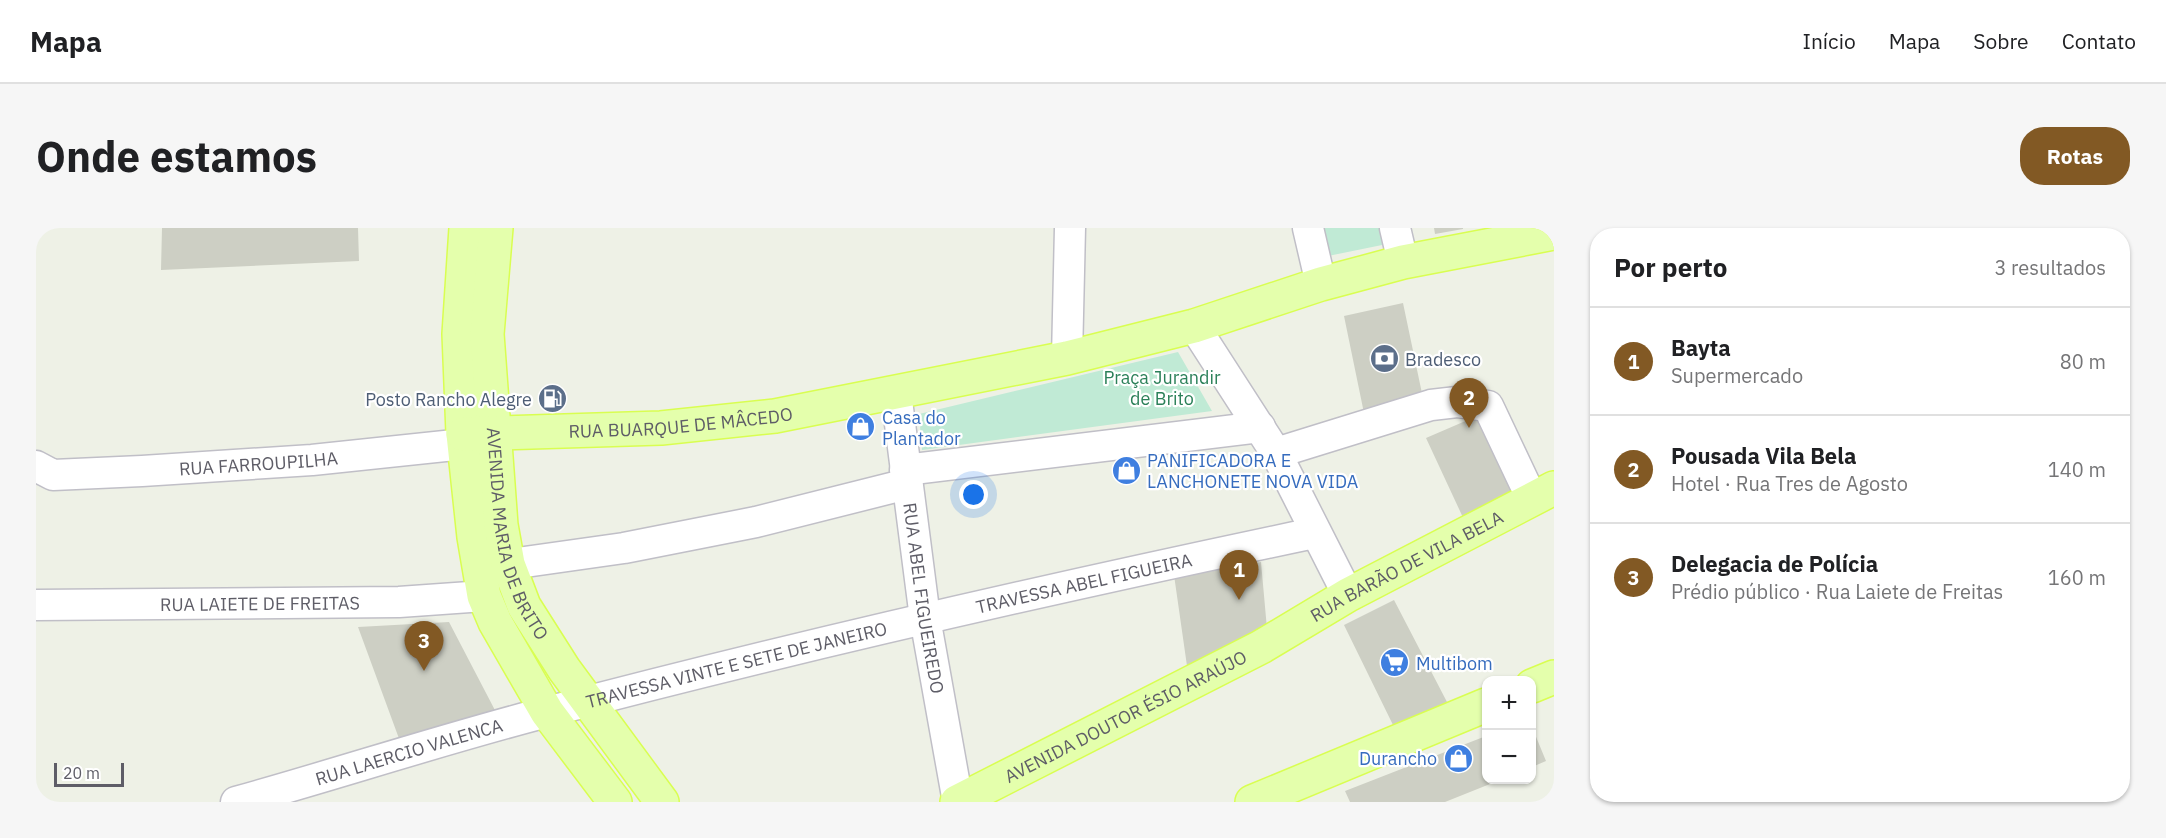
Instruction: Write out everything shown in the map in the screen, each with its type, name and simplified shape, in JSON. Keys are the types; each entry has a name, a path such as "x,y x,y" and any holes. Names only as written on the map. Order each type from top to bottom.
{"main road":[{"name":"AVENIDA MARIA DE BRITO","path":"466,228 459,334 495,622 547,712 615,802"},
{"name":"AVENIDA MARIA DE BRITO","path":"473,437 488,334 496,228"},
{"path":"896,393 1067,358 1194,326 1321,284 1403,262 1554,233"},
{"name":"RUA BUARQUE DE MÂCEDO","path":"473,437 661,428 730,421 775,416 896,393"},
{"name":"RUA BARÃO DE VILA BELA","path":"1261,647 1348,595 1543,493"},
{"name":"AVENIDA MARIA DE BRITO","path":"490,576 524,606 588,702 662,802"},
{"name":"AVENIDA DOUTOR ÉSIO ARAÚJO","path":"958,802 1261,647"},
{"path":"1536,684 1554,677"},
{"path":"1252,802 1482,707"}],"street":[{"path":"1067,358 1070,228"},
{"path":"1308,228 1321,284"},
{"path":"1395,228 1403,262"},
{"path":"1194,326 1276,453 1314,533 1348,595"},
{"name":"RUA ABEL FIGUEIREDO","path":"896,393 925,618 958,802"},
{"path":"1276,453 1431,405 1457,402 1488,406 1543,493"},
{"path":"906,477 1260,427"},
{"name":"RUA FARROUPILHA","path":"42,474 312,460 473,437"},
{"name":"RUA LAIETE DE FREITAS","path":"36,605 399,603 490,576 756,522 906,477"},
{"name":"TRAVESSA ABEL FIGUEIRA","path":"925,618 1108,576 1314,533"},
{"name":"TRAVESSA VINTE E SETE DE JANEIRO","path":"547,712 925,618"},
{"name":"RUA LAERCIO VALENCA","path":"236,802 547,712"}],"green space":[{"path":"1321,228 1383,228 1387,244 1328,256"},
{"name":"Praça Jurandir de Brito","path":"1178,352 1212,411 922,450 919,414"}],"building":[{"path":"162,228 358,228 359,261 161,270"},
{"path":"1434,228 1463,228 1463,229 1435,234"},
{"name":"Bradesco","path":"1403,303 1424,403 1365,418 1344,316"},
{"path":"1484,413 1523,494 1466,524 1426,438"},
{"path":"1261,562 1267,629 1188,673 1174,575"},
{"name":"Multibom","path":"1394,600 1447,702 1394,727 1344,625"},
{"path":"449,622 498,716 401,744 358,627"},
{"path":"1536,737 1546,761 1536,765"},
{"name":"Durancho","path":"1482,738 1482,784 1490,784 1445,802 1350,802 1345,791"}],"place":[{"name":"Bradesco","path":"1384,359"},
{"name":"Posto Rancho Alegre","path":"553,399"},
{"name":"Casa do Plantador","path":"861,427"},
{"name":"Pousada Vila Bela","path":"1469,428"},
{"name":"PANIFICADORA E LANCHONETE NOVA VIDA","path":"1126,470"},
{"name":"Bayta","path":"1239,600"},
{"name":"Multibom","path":"1395,663"},
{"name":"Delegacia de Polícia","path":"424,671"},
{"name":"Durancho","path":"1458,758"}]}
